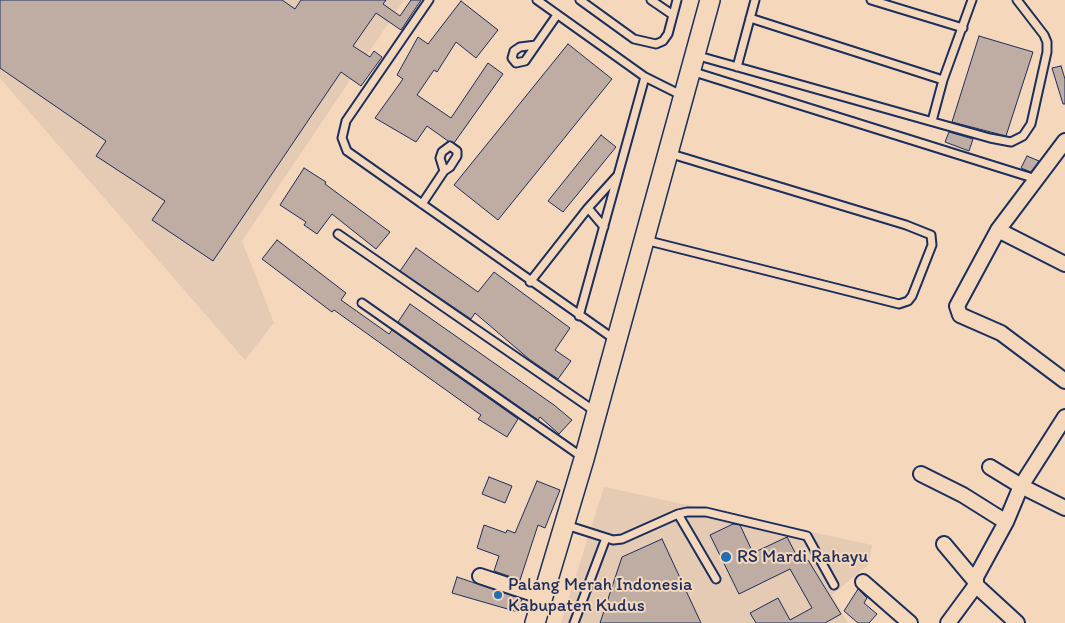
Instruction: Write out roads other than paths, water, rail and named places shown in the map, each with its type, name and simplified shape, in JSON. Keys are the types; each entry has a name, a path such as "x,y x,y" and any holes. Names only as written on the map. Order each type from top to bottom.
{"main road":[{"path":"535,623 584,459 710,0"}],"street":[{"path":"1065,141 998,230 958,302 957,311 964,317 1010,338 1065,381"},
{"path":"998,230 1065,264"},
{"path":"948,623 976,583 1006,522 1021,486 1065,417"},
{"path":"990,467 1021,486 1065,508"},
{"path":"921,474 963,495 1006,522"},
{"path":"944,544 976,583 1018,623"},
{"path":"480,576 543,597"},
{"path":"863,582 910,623"}],"lane":[{"path":"429,0 346,121 342,138 347,151 530,282 616,340"},
{"path":"537,0 645,78 683,96"},
{"path":"580,0 634,39 656,44 663,41 668,34 677,0"},
{"path":"651,0 673,15"},
{"path":"737,66 755,0"},
{"path":"871,0 963,28"},
{"path":"932,121 972,0"},
{"path":"693,63 737,66 1005,141 1017,141 1027,131 1040,92 1048,52 1047,42 1017,0"},
{"path":"536,45 557,15"},
{"path":"750,18 944,80"},
{"path":"693,63 1036,179"},
{"path":"579,316 645,78"},
{"path":"644,240 899,304 908,301 912,296 932,245 932,235 906,224 668,152"},
{"path":"422,204 444,170"},
{"path":"530,282 588,208 619,174"},
{"path":"588,208 604,227"},
{"path":"338,234 596,413"},
{"path":"362,303 584,459"},
{"path":"565,525 606,538 622,539 678,514 706,512 807,536 834,584"},
{"path":"678,514 716,579"},
{"path":"574,623 606,538"}],"place":[{"name":"RS Mardi Rahayu","path":"726,557"},
{"name":"Palang Merah Indonesia Kabupaten Kudus","path":"498,595"}]}
